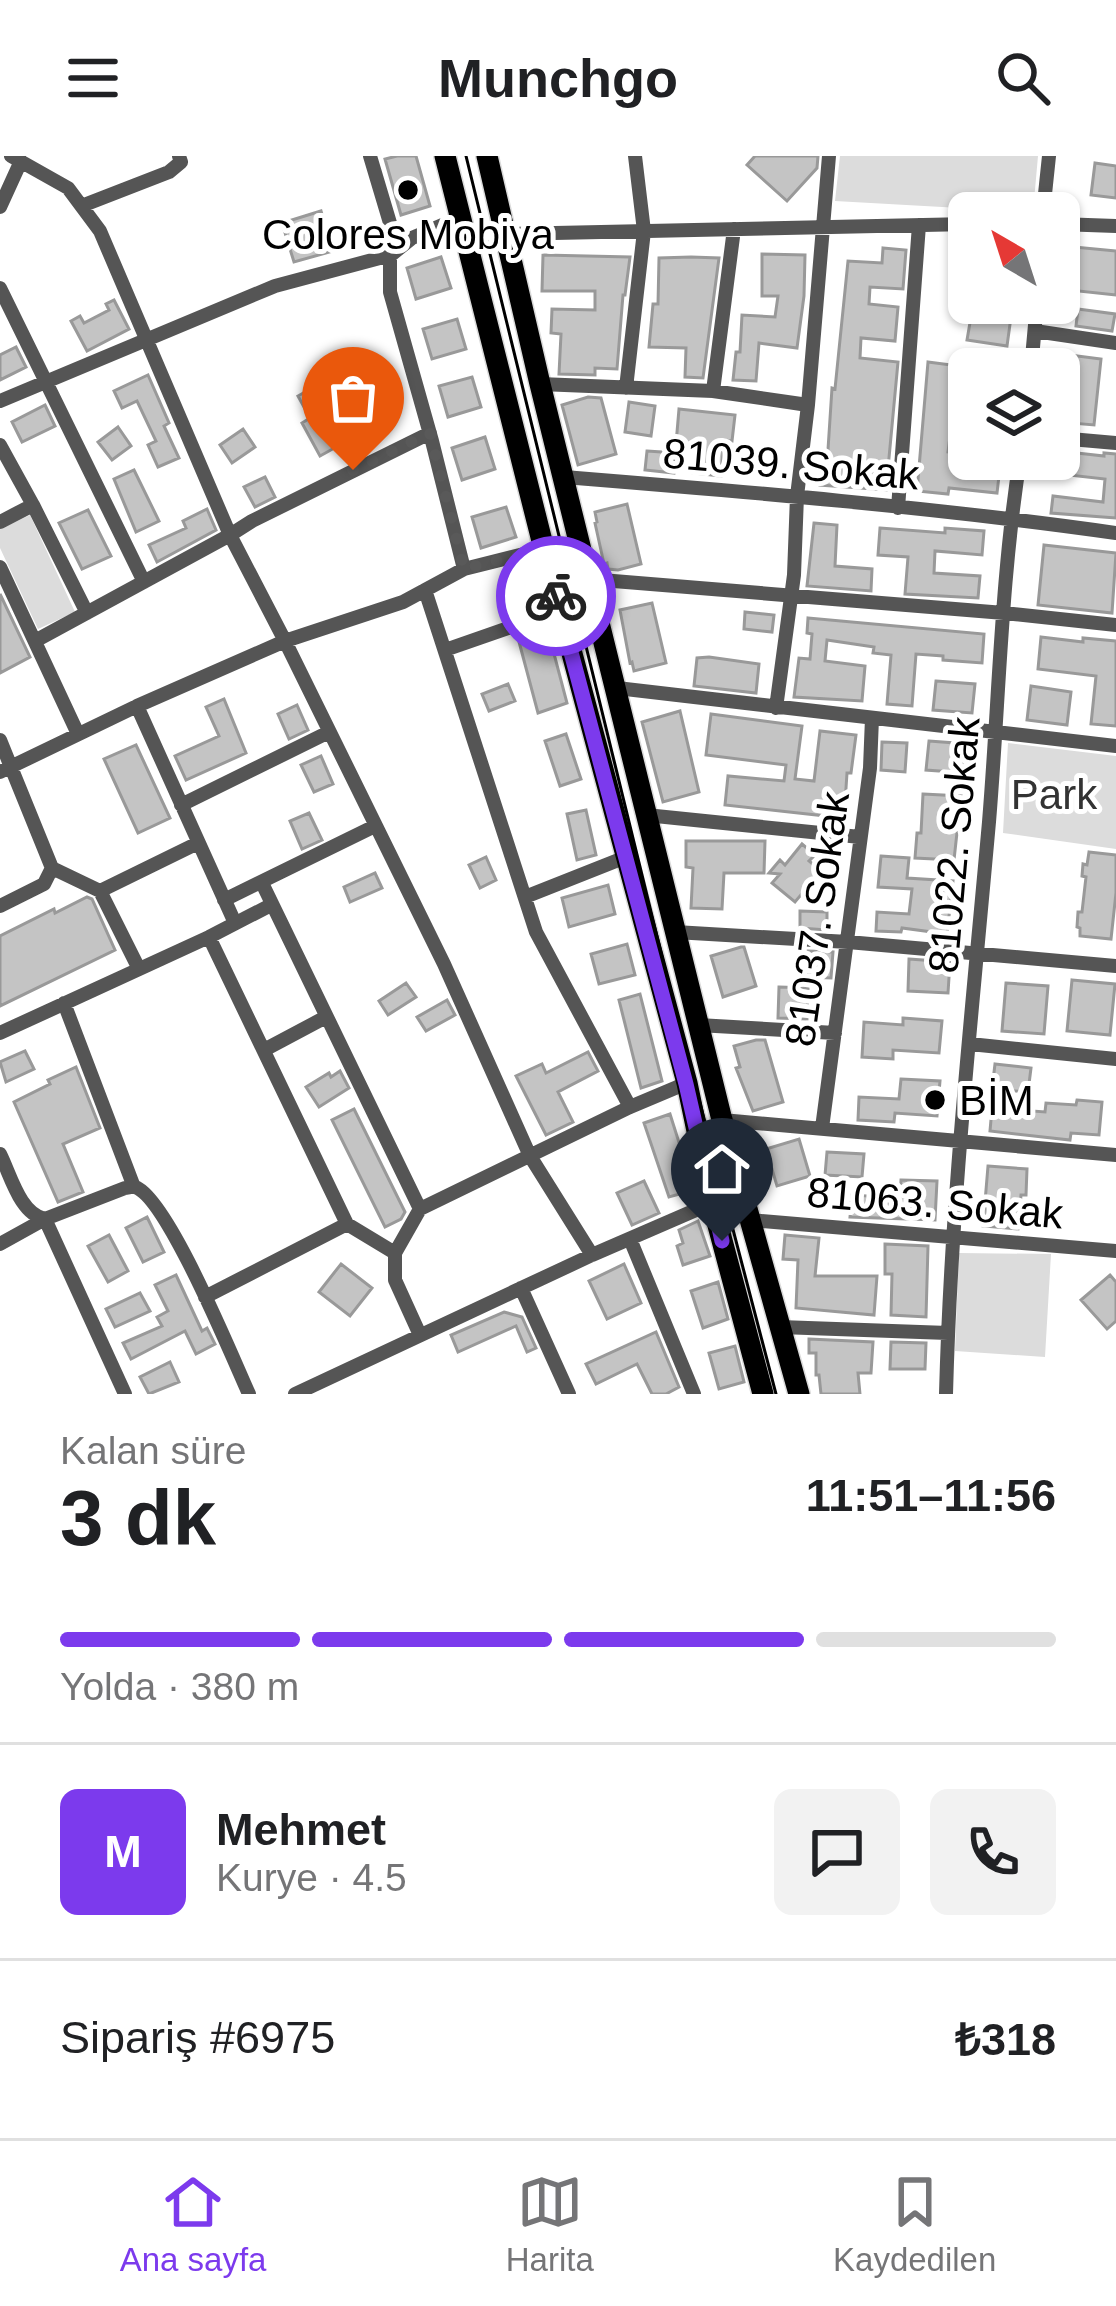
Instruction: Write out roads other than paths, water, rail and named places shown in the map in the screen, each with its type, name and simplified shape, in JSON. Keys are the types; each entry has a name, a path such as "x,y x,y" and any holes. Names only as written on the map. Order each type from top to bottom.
{"main road":[{"path":"445,156 762,1394"},
{"path":"487,156 698,1025 799,1394"}],"street":[{"path":"42,172 48,156"},
{"path":"84,205 169,172 182,163 179,156"},
{"path":"370,156 390,223 390,292 464,569"},
{"path":"626,388 644,231 635,156"},
{"path":"776,708 797,547 797,496 829,156"},
{"path":"1045,192 1048,156"},
{"path":"0,207 16,159 68,188 100,231 230,535 444,964 530,1156 592,1255"},
{"path":"0,401 275,286 391,255 412,238 459,218"},
{"path":"506,234 948,224"},
{"path":"898,508 919,225"},
{"path":"1080,225 1116,226"},
{"path":"713,392 734,229"},
{"path":"0,288 144,581"},
{"path":"1033,348 1036,324"},
{"path":"1035,331 1116,344"},
{"path":"540,384 713,392 808,405"},
{"path":"35,641 252,520 430,433"},
{"path":"1080,440 1116,443"},
{"path":"0,445 87,613"},
{"name":"81039. Sokak","path":"564,477 797,496 1116,532"},
{"name":"81022. Sokak","path":"946,1394 958,1139 1016,480"},
{"path":"0,522 33,505"},
{"path":"5,769 285,641 403,602 464,569 544,549"},
{"path":"0,567 78,734"},
{"path":"589,579 1116,626"},
{"path":"425,590 536,932 630,1107"},
{"path":"445,650 560,610"},
{"path":"617,688 1116,746"},
{"path":"137,706 235,923"},
{"name":"81037. Sokak","path":"822,1128 870,768 872,718"},
{"path":"181,805 329,732"},
{"path":"0,740 5,769 52,868 100,891 139,969"},
{"path":"646,815 860,837"},
{"path":"224,900 375,826"},
{"path":"100,891 198,843"},
{"path":"525,897 626,857"},
{"path":"0,906 44,884 52,868"},
{"path":"262,883 419,1209"},
{"path":"0,1033 271,905"},
{"path":"675,932 1116,966"},
{"path":"209,937 347,1224 395,1253"},
{"path":"64,1004 134,1187 158,1209 206,1298 249,1394"},
{"path":"264,1050 326,1017"},
{"path":"698,1025 835,1034"},
{"path":"970,1044 1116,1059"},
{"path":"420,1335 395,1280 395,1253 419,1209 686,1084"},
{"path":"722,1120 1116,1155"},
{"path":"0,1154 29,1210 45,1220 124,1394"},
{"path":"0,1244 45,1220 134,1187"},
{"path":"295,1394 712,1203"},
{"name":"81063. Sokak","path":"749,1220 1116,1251"},
{"path":"206,1298 347,1224"},
{"path":"630,1239 694,1394"},
{"path":"521,1288 569,1394"},
{"path":"780,1328 948,1333"}],"tram line":[{"path":"466,156 666,973 776,1394"}],"place":[{"name":"Colores Mobiya","path":"408,190"},
{"name":"BİM","path":"935,1100"}],"park label":[{"name":"Park","path":"1054,794"}]}
